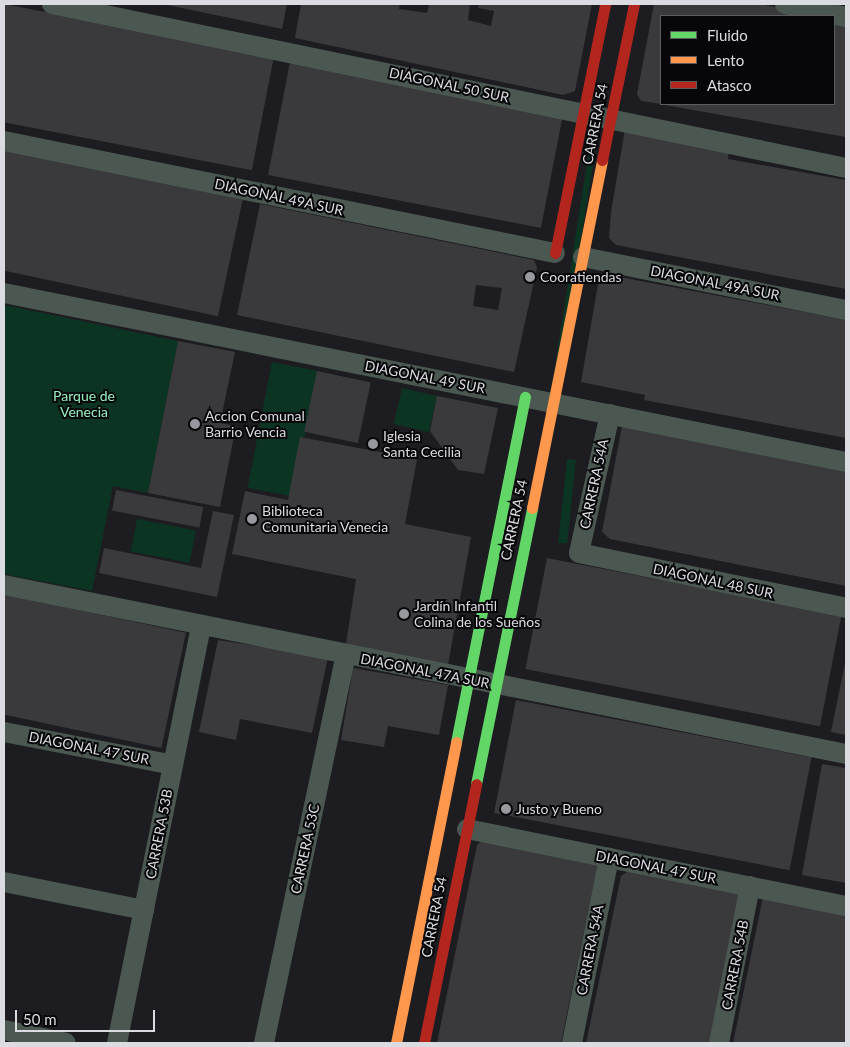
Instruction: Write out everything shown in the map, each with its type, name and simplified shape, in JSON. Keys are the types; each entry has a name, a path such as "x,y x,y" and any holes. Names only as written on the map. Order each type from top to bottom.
{"street":[{"name":"DIAGONAL 50 SUR","path":"52,4 846,168"},
{"name":"CARRERA 54","path":"555,253 605,4"},
{"name":"CARRERA 54","path":"424,1043 634,4"},
{"path":"785,4 846,17"},
{"name":"DIAGONAL 49A SUR","path":"4,141 555,253"},
{"name":"DIAGONAL 49A SUR","path":"583,257 846,310"},
{"name":"DIAGONAL 49 SUR","path":"4,293 846,462"},
{"name":"CARRERA 54","path":"396,1043 525,397"},
{"name":"CARRERA 54A","path":"579,553 610,414"},
{"name":"DIAGONAL 48 SUR","path":"579,553 846,608"},
{"name":"DIAGONAL 47A SUR","path":"4,585 467,680 846,754"},
{"name":"CARRERA 53B","path":"117,1043 202,626"},
{"name":"CARRERA 53C","path":"264,1043 346,655"},
{"name":"DIAGONAL 47 SUR","path":"4,732 173,765"},
{"name":"DIAGONAL 47 SUR","path":"466,829 846,906"},
{"name":"CARRERA 54A","path":"572,1043 609,858"},
{"path":"4,882 144,910"},
{"name":"CARRERA 54B","path":"719,1043 750,886"},
{"path":"416,945 438,972"},
{"path":"4,1030 66,1043"}],"green space":[{"path":"591,138 597,139 560,373 554,372"},
{"name":"Parque de Venecia","path":"4,305 178,341 148,493 113,486 92,591 4,574"},
{"path":"272,362 317,371 293,496 248,488"},
{"path":"402,388 437,396 429,432 394,424"},
{"path":"567,459 576,460 567,543 558,543"},
{"path":"137,519 196,530 190,563 131,551"}],"building":[{"path":"4,4 274,56 252,170 4,122"},
{"path":"163,4 287,4 282,29"},
{"path":"301,4 400,4 399,9 427,13 429,4 470,4 468,20 491,26 494,11 478,8 479,4 592,4 575,91 563,95 295,38"},
{"path":"654,4 759,4 819,15 660,15 660,104 641,101 637,94"},
{"path":"835,18 846,21 846,137 665,105 835,105"},
{"path":"290,62 563,115 541,228 268,175"},
{"path":"625,129 729,150 728,159 846,180 846,289 616,245 609,238 611,212"},
{"path":"4,149 243,200 218,316 4,271"},
{"path":"260,204 534,260 537,268 514,372 237,315","holes":["476,285 502,288 498,310 473,306"]},
{"path":"609,275 846,320 846,438 644,400 645,395 581,382 598,284"},
{"name":"Accion Comunal Barrio Vencia","path":"178,341 235,352 220,423 236,426 220,507 148,493"},
{"path":"317,371 371,382 358,443 304,432"},
{"path":"437,396 498,408 484,474 458,470 430,431"},
{"path":"622,426 846,467 846,586 610,539 602,532"},
{"path":"300,437 417,459 405,524 471,537 448,665 346,644 356,579 232,554 245,491 288,500"},
{"path":"116,490 203,507 199,528 112,511"},
{"path":"213,511 234,515 217,597 99,573 104,548 201,568"},
{"path":"547,558 841,615 820,726 525,669"},
{"path":"4,594 186,633 161,748 4,715"},
{"path":"218,640 328,657 312,733 240,719 236,740 199,732"},
{"path":"846,658 846,735 831,732"},
{"path":"353,668 448,685 439,735 388,726 384,747 341,740"},
{"path":"516,700 811,757 790,870 494,813"},
{"path":"822,764 846,768 846,883 802,875"},
{"path":"483,840 598,863 561,1043 437,1043 477,845"},
{"path":"631,869 741,889 709,1043 586,1043 621,876"},
{"path":"763,897 846,914 846,1043 733,1043"}],"traffic: fast":[{"path":"456,742 525,397"},
{"path":"476,784 532,508"}],"traffic: slow":[{"path":"532,508 602,160"},
{"path":"396,1043 456,742"}],"traffic: jam":[{"path":"555,253 605,4"},
{"path":"602,160 634,4"},
{"path":"424,1043 476,784"}],"place":[{"name":"Cooratiendas","path":"530,277"},
{"name":"Accion Comunal Barrio Vencia","path":"195,424"},
{"name":"Iglesia Santa Cecilia","path":"373,444"},
{"name":"Biblioteca Comunitaria Venecia","path":"252,519"},
{"name":"Jardín Infantil Colina de los Sueños","path":"404,614"},
{"name":"Justo y Bueno","path":"506,809"}]}
